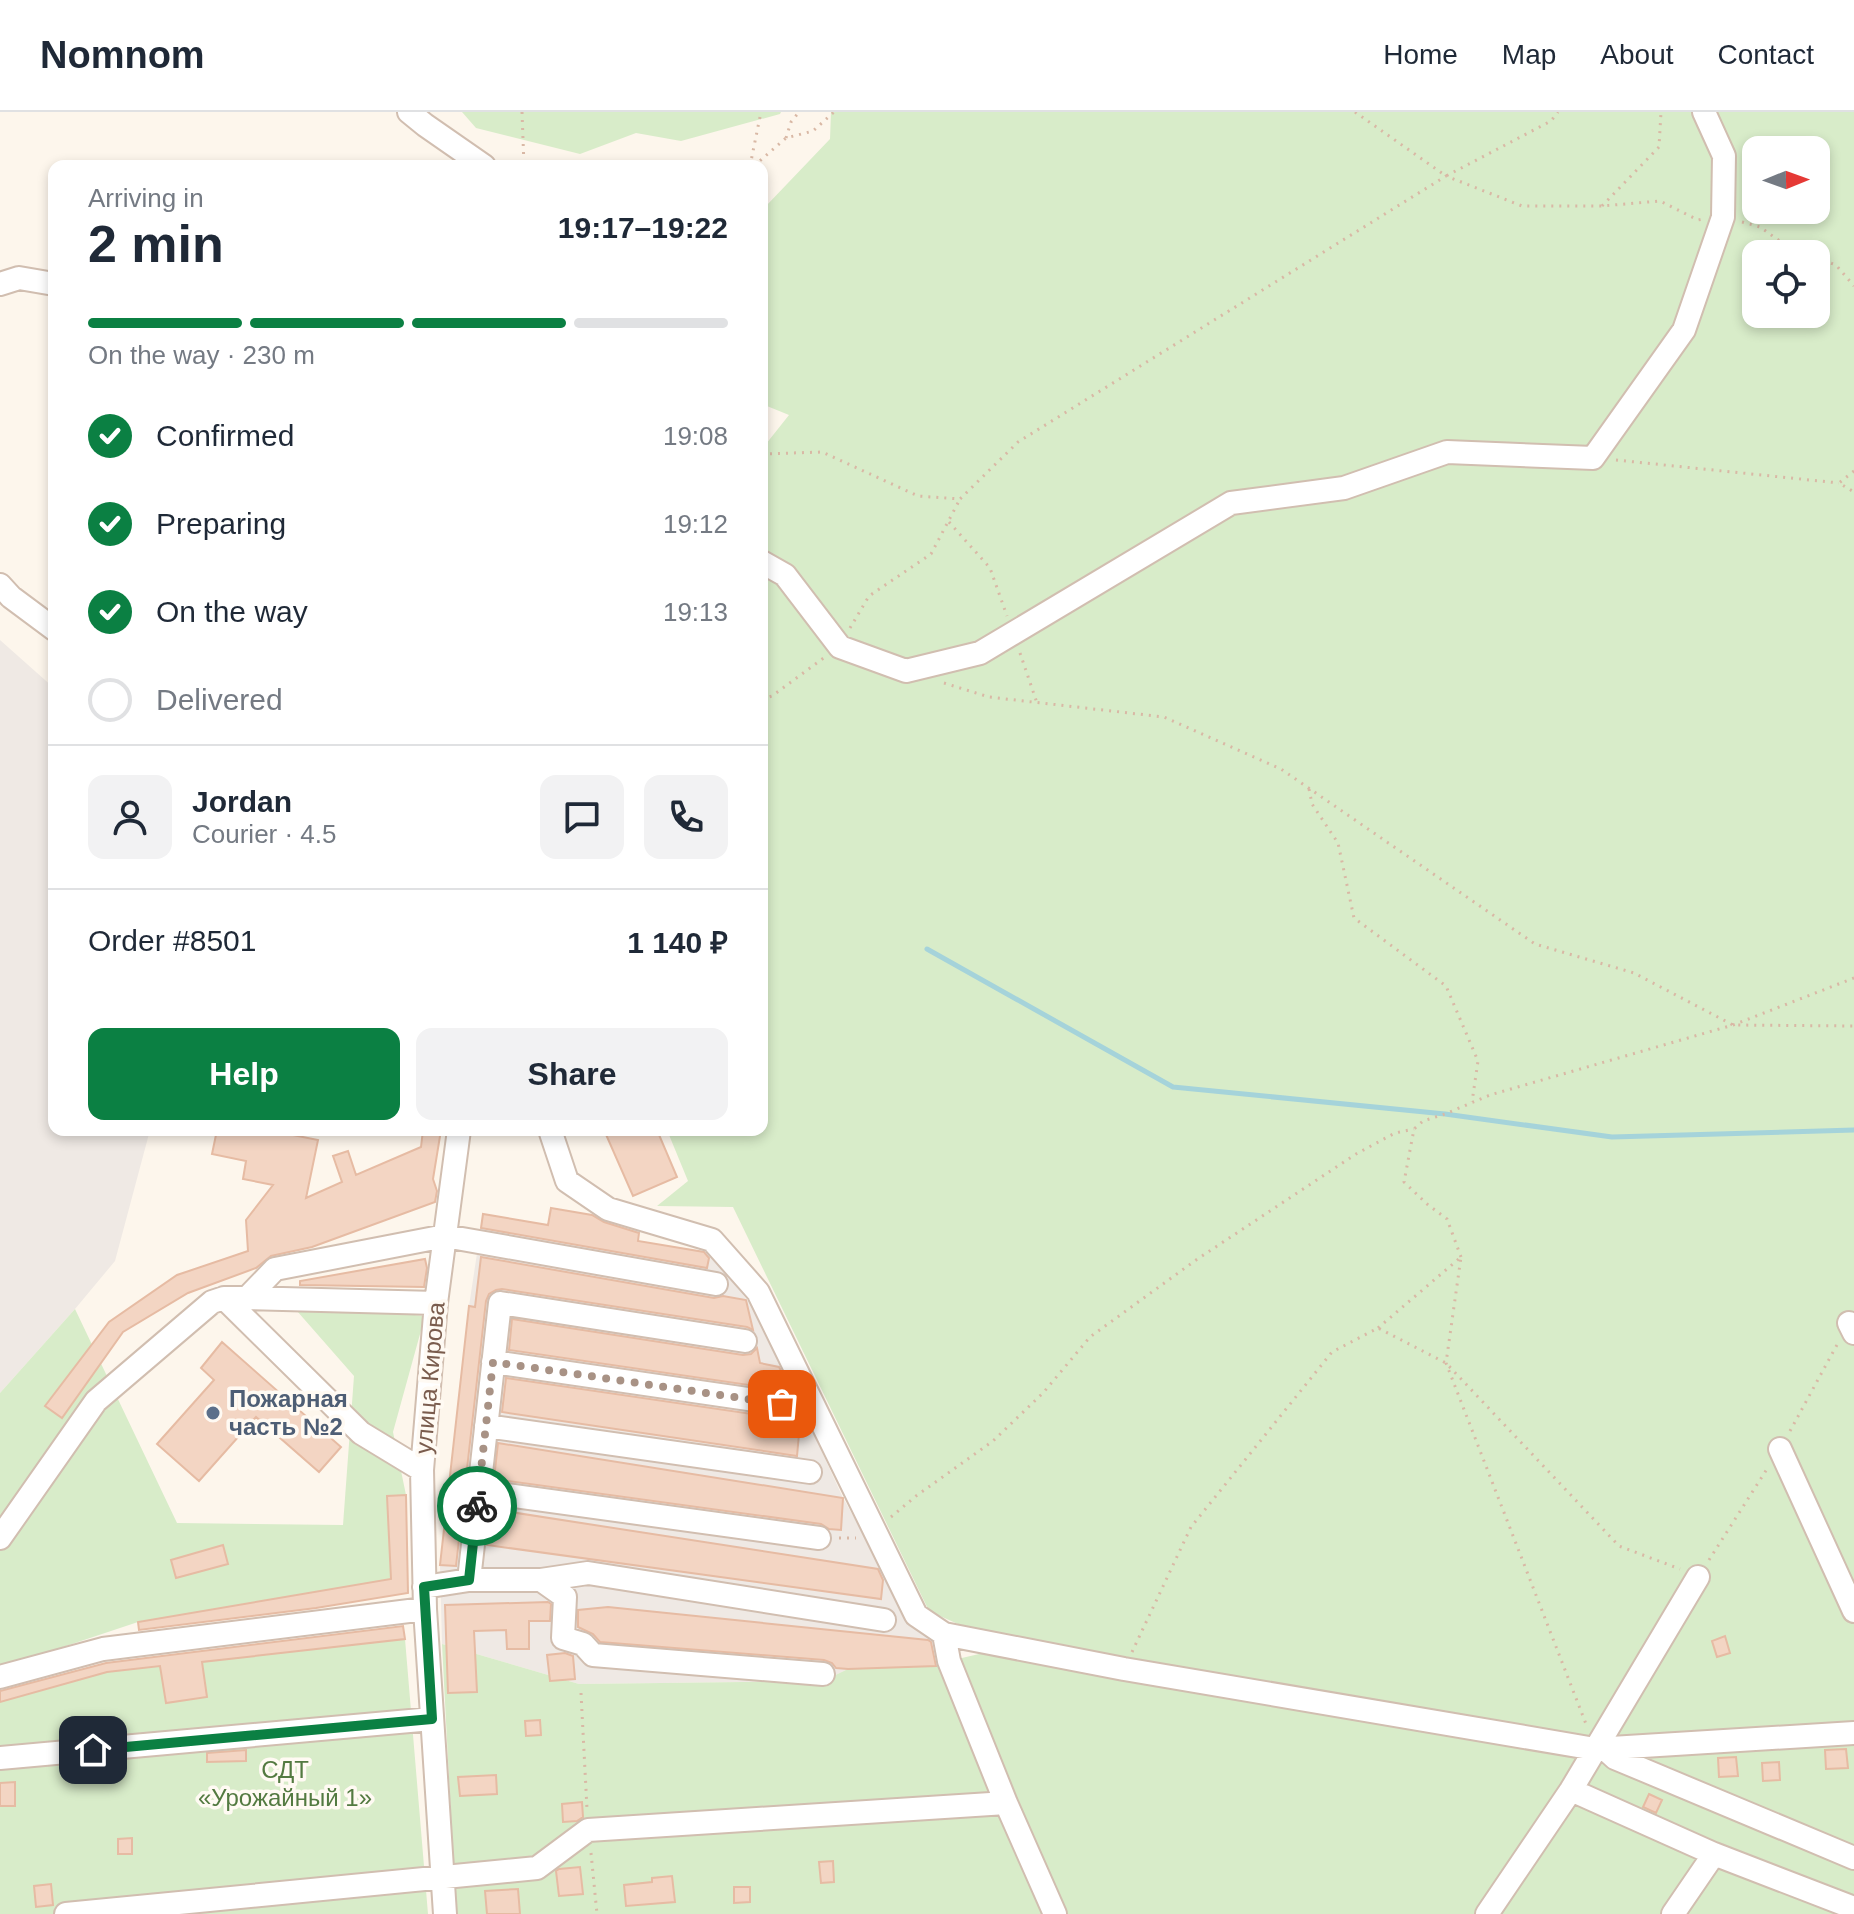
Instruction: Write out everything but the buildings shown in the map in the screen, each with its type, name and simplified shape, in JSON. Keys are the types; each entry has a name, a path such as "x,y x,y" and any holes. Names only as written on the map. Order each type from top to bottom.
{"street":[{"path":"409,112 476,160"},
{"path":"768,565 785,575 840,647 906,671 980,653 1231,503 1344,488 1447,452 1593,458 1684,330 1723,217 1724,156 1704,112"},
{"path":"0,284 19,278 48,283"},
{"path":"0,585 48,625"},
{"name":"улица Кирова","path":"445,1914 424,1598 422,1470 436,1303 458,1136"},
{"path":"552,1136 567,1181 608,1209 712,1240 758,1292 916,1615 944,1634 1124,1669 1599,1748 1854,1733"},
{"path":"247,1298 275,1269 445,1236 716,1284"},
{"path":"224,1298 361,1433 422,1470"},
{"path":"0,1538 96,1401 212,1302 224,1298 247,1298 436,1303"},
{"path":"469,1580 500,1303 745,1341"},
{"path":"493,1362 782,1404"},
{"path":"486,1426 810,1472"},
{"path":"1780,1449 1854,1611"},
{"path":"478,1491 819,1538"},
{"path":"0,1677 103,1649 424,1598 469,1580 541,1580 588,1573 884,1620"},
{"path":"1487,1914 1599,1748 1698,1577"},
{"path":"541,1580 565,1597 563,1638 583,1644 593,1655 823,1674"},
{"path":"944,1634 949,1661 1055,1914"},
{"path":"0,1758 432,1719"},
{"path":"1599,1748 1615,1758 1854,1858"},
{"path":"1571,1790 1714,1854 1854,1908"},
{"path":"66,1914 537,1868 588,1830 1006,1803"},
{"path":"1673,1914 1714,1854"}],"path":[{"path":"522,112 524,160"},
{"path":"753,160 761,112"},
{"path":"786,138 791,122 799,112"},
{"path":"759,160 786,138 813,131 834,112"},
{"path":"1355,112 1446,176 1522,206 1602,206 1660,201 1698,220 1723,217 1760,227 1778,240"},
{"path":"768,697 840,647 869,596 931,554 960,499 1018,442 1446,176 1551,121 1558,112"},
{"path":"1602,206 1659,147 1661,112"},
{"path":"1830,263 1836,265 1854,286"},
{"path":"768,454 822,452 918,496 960,499"},
{"path":"1593,458 1839,483 1854,492"},
{"path":"1839,483 1854,471"},
{"path":"949,521 990,568 1037,703"},
{"path":"906,671 989,697 1164,717 1281,769 1535,944 1634,973 1733,1025 1854,1026"},
{"path":"1309,789 1312,804 1338,843 1354,918 1446,986 1478,1061 1472,1102"},
{"path":"819,1538 866,1538 916,1496 993,1441 1043,1393 1090,1337 1196,1260 1356,1154 1395,1133 1414,1129 1423,1121 1490,1095 1733,1025 1854,978"},
{"path":"1414,1129 1404,1182 1447,1219 1461,1257 1446,1363 1599,1748"},
{"path":"1124,1669 1191,1527 1332,1352 1378,1328 1461,1257"},
{"path":"1378,1328 1446,1363 1619,1546 1698,1577"},
{"path":"581,1693 588,1830 597,1914"}],"shaded area":[{"path":"0,640 48,683 48,1136 148,1136 115,1261 0,1393"},
{"path":"551,1208 640,1223 638,1241 710,1252 747,1300 783,1367 843,1498 884,1570 938,1641 937,1666 848,1669 823,1681 579,1684 442,1644 440,1565 469,1306 483,1214 548,1225"}],"green space":[{"path":"462,112 781,112 681,141 636,133 580,154 476,128"},
{"path":"831,112 1854,112 1854,1914 456,1914 442,1644 579,1684 823,1681 848,1669 937,1666 1009,1647 929,1611 733,1207 657,1206 688,1181 669,1136 768,1136 768,441 789,415 768,406 768,204 830,139"},
{"path":"290,1303 425,1316 393,1432 406,1495 387,1497 391,1579 138,1622 0,1668 0,1393 75,1309 177,1523 343,1525 354,1376"},
{"name":"СДТ «Урожайный 1»","path":"405,1639 428,1914 0,1914 0,1702 107,1672"}],"waterway":[{"path":"927,949 1173,1087 1445,1114 1612,1137 1854,1130"}],"way so far":[{"path":"477,1506 493,1362 782,1404"}],"place":[{"name":"Пожарная часть №2","path":"213,1413"}],"route":[{"path":"93,1750 432,1719 424,1587 469,1580 477,1506"}]}
